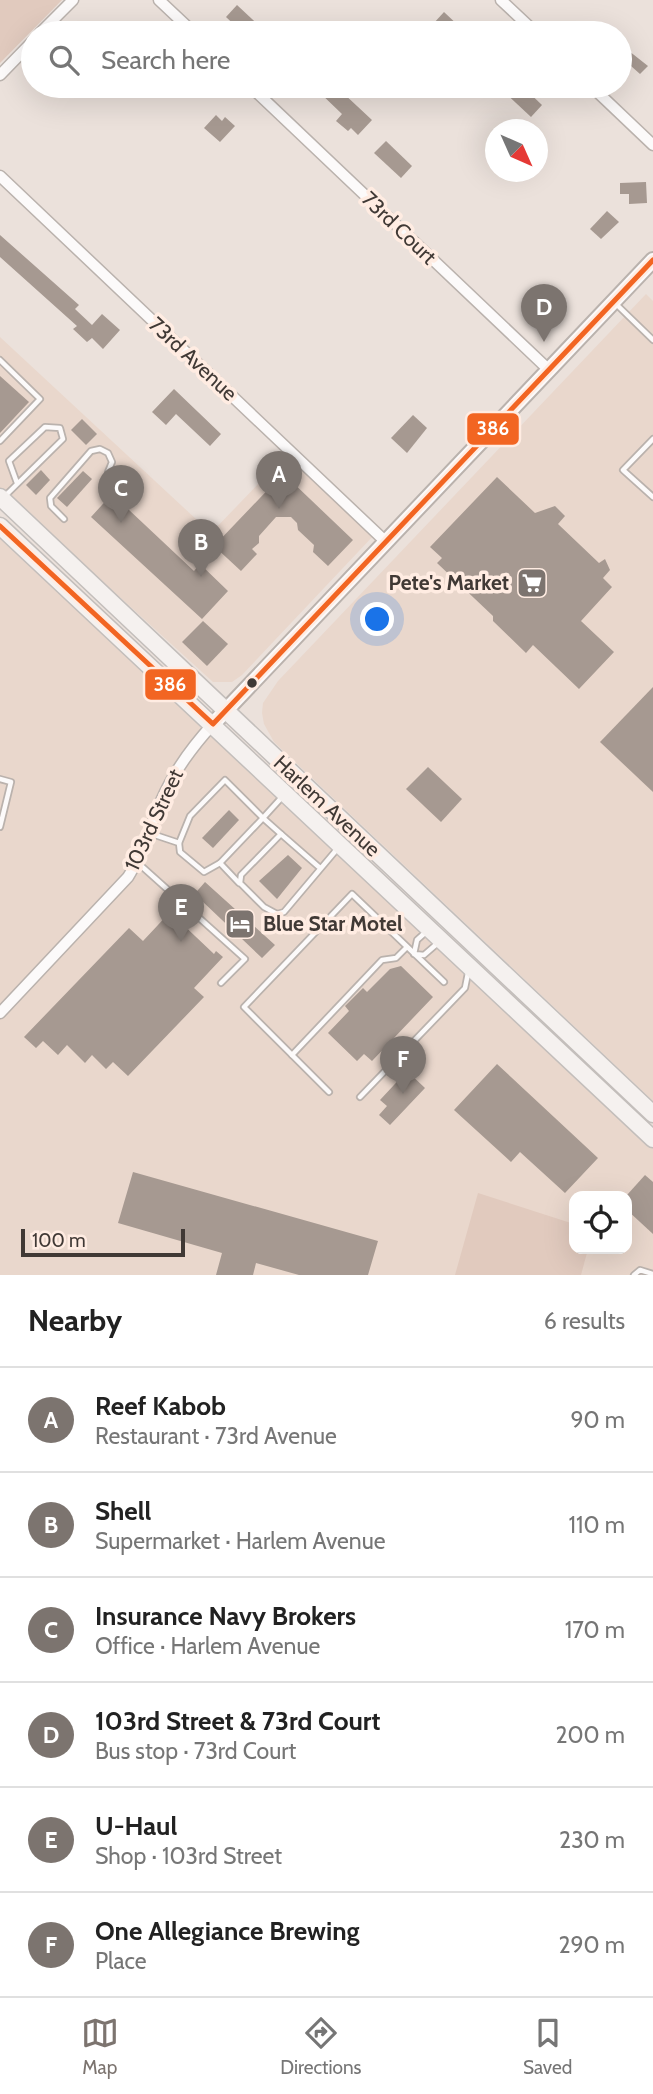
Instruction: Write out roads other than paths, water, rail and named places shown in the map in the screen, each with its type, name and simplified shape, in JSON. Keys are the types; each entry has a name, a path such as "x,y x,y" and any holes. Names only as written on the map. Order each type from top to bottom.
{"main road":[{"name":"Harlem Avenue","path":"1,498 653,1114"},
{"name":"Harlem Avenue","path":"0,526 653,1139"}],"street":[{"path":"52,21 73,0"},
{"path":"159,0 181,21"},
{"path":"501,0 523,21"},
{"path":"0,75 21,53"},
{"name":"73rd Court","path":"263,98 549,370"},
{"path":"604,98 653,145"},
{"name":"73rd Avenue","path":"0,176 386,542"},
{"name":"103rd Street","path":"0,1013 96,914 137,862 183,760 213,724 653,260"}],"lane":[{"path":"614,302 653,340"},
{"path":"0,360 40,400 0,441"},
{"path":"1,498 17,484 63,439 60,428 45,427 9,461 17,484"},
{"path":"653,439 623,470 653,497"},
{"path":"64,519 51,506 50,498 92,452 100,449 108,453 112,462 108,472"},
{"path":"0,779 11,782 0,827"},
{"path":"286,793 263,818 220,863 210,871 198,870 180,852 179,843 190,816 225,780 263,818 320,869"},
{"path":"149,833 179,843"},
{"path":"240,883 241,875 281,834"},
{"path":"220,863 264,906 277,914 284,912 341,844"},
{"path":"137,862 245,959 222,983"},
{"path":"329,1092 244,1007 352,894 444,982"},
{"path":"414,954 424,956 436,934"},
{"path":"414,954 417,940 436,934"},
{"path":"292,1055 382,960 396,958 407,947"},
{"path":"465,988 467,964"},
{"path":"360,1097 465,988 488,984"},
{"path":"634,1275 640,1270 653,1274"}],"place":[{"name":"103rd Street & 73rd Court","path":"544,342"},
{"name":"Reef Kabob","path":"279,509"},
{"name":"Insurance Navy Brokers","path":"121,523"},
{"name":"Shell","path":"201,577"},
{"name":"Pete's Market","path":"532,583"},
{"name":"Blue Star Motel","path":"240,924"},
{"name":"U-Haul","path":"181,942"},
{"name":"One Allegiance Brewing","path":"403,1094"}]}
